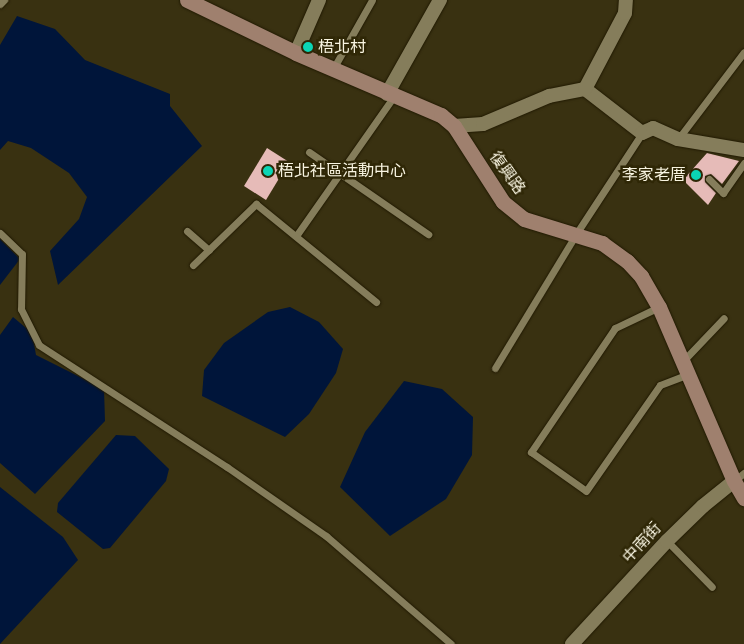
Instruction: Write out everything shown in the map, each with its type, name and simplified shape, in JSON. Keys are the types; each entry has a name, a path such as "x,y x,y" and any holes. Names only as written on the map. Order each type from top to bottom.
{"street":[{"name":"復興路","path":"187,0 296,53 390,95 441,115 454,126 503,202 524,218 602,243 627,261 641,276 659,307 685,368 739,477 744,498"},
{"path":"296,53 319,0"},
{"path":"390,95 440,0"},
{"path":"584,89 625,13 626,0"},
{"path":"454,126 483,124 549,96 584,89 642,133 653,128 678,139 744,150"},
{"name":"中南街","path":"572,644 702,506 739,477"}],"lane":[{"path":"0,4 4,0"},
{"path":"332,69 372,0"},
{"path":"678,139 744,52"},
{"path":"296,236 390,95"},
{"path":"495,368 576,234 642,133"},
{"path":"309,152 428,234"},
{"path":"709,179 723,193 744,163"},
{"path":"194,265 256,204 376,302"},
{"path":"187,231 209,250"},
{"path":"0,233 22,254 21,309 38,346 227,466 326,536 451,644"},
{"path":"659,307 615,328 531,452 586,491 660,385 685,368 724,318"},
{"path":"667,541 712,587"}],"water":[{"path":"17,16 55,29 85,60 170,94 170,106 202,146 58,285 50,251 79,219 87,197 69,173 31,148 8,141 0,150 0,45"},
{"path":"0,239 20,259 0,285"},
{"path":"290,307 319,322 343,349 336,373 309,414 285,437 202,396 204,370 224,343 268,312"},
{"path":"13,317 32,333 36,355 104,389 105,421 35,494 0,463 0,335"},
{"path":"404,381 442,389 473,417 472,455 446,499 390,536 340,487 365,432"},
{"path":"116,435 135,436 169,469 166,481 110,548 103,549 57,512 58,503"},
{"path":"0,487 63,537 78,560 0,644"}],"building":[{"name":"梧北社區活動中心","path":"267,148 289,162 266,200 244,186"},
{"name":"李家老厝","path":"707,153 739,161 722,184 711,174 705,176 705,182 716,193 708,205 683,180"}],"place":[{"name":"梧北村","path":"308,47"},
{"name":"梧北社區活動中心","path":"268,171"},
{"name":"李家老厝","path":"696,175"}]}
